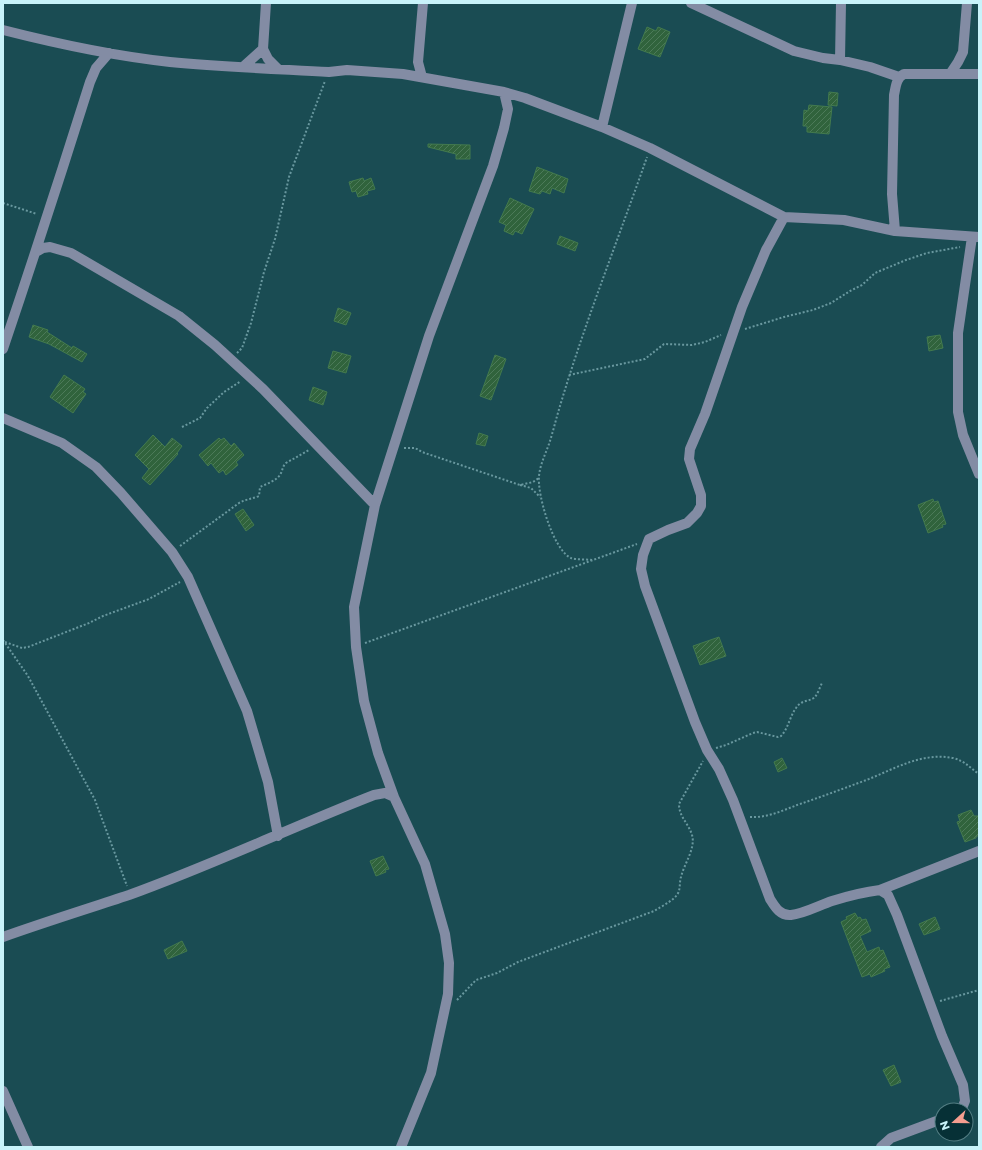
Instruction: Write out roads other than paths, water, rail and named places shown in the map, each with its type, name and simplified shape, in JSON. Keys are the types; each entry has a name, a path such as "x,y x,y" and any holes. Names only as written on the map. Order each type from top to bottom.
{"street":[{"path":"266,3 263,49 268,59 278,69"},
{"path":"422,77 418,62 423,3"},
{"path":"602,127 632,3"},
{"path":"690,3 794,51 870,67 899,77"},
{"path":"840,3 840,60"},
{"path":"950,74 963,52 968,3"},
{"path":"3,30 52,43 170,62 328,72 348,70 403,74 504,92 525,98 602,127 650,148 784,217 844,220 895,231 974,239 958,333 958,412 963,435 979,474"},
{"path":"244,67 263,49"},
{"path":"3,349 36,252 90,82 96,68 109,53"},
{"path":"403,74 418,62"},
{"path":"895,231 892,194 894,95 899,77 904,74 979,74"},
{"path":"401,1147 431,1073 448,994 449,963 445,934 425,864 394,797 378,753 364,701 356,647 354,607 375,505 429,336 493,166 508,109 504,92"},
{"path":"508,109 525,98"},
{"path":"784,217 766,250 742,307 705,414 690,449 689,459 701,496 701,506 698,513 687,523 650,539 642,555 641,570 645,586 695,722 707,750 719,769 739,816 770,899 776,909 782,914 790,916 833,901 866,892 880,890 979,851"},
{"path":"42,230 50,247"},
{"path":"36,252 50,247 71,253 179,316 215,345 263,389 375,505"},
{"path":"3,418 62,443 96,467 121,493 172,552 188,577 247,711 268,782 278,836"},
{"path":"3,937 130,894 278,836 374,795 384,793 394,797"},
{"path":"880,890 888,895 897,915 963,1085 964,1102"},
{"path":"3,1091 28,1147"},
{"path":"881,1147 891,1138 934,1122"}]}
